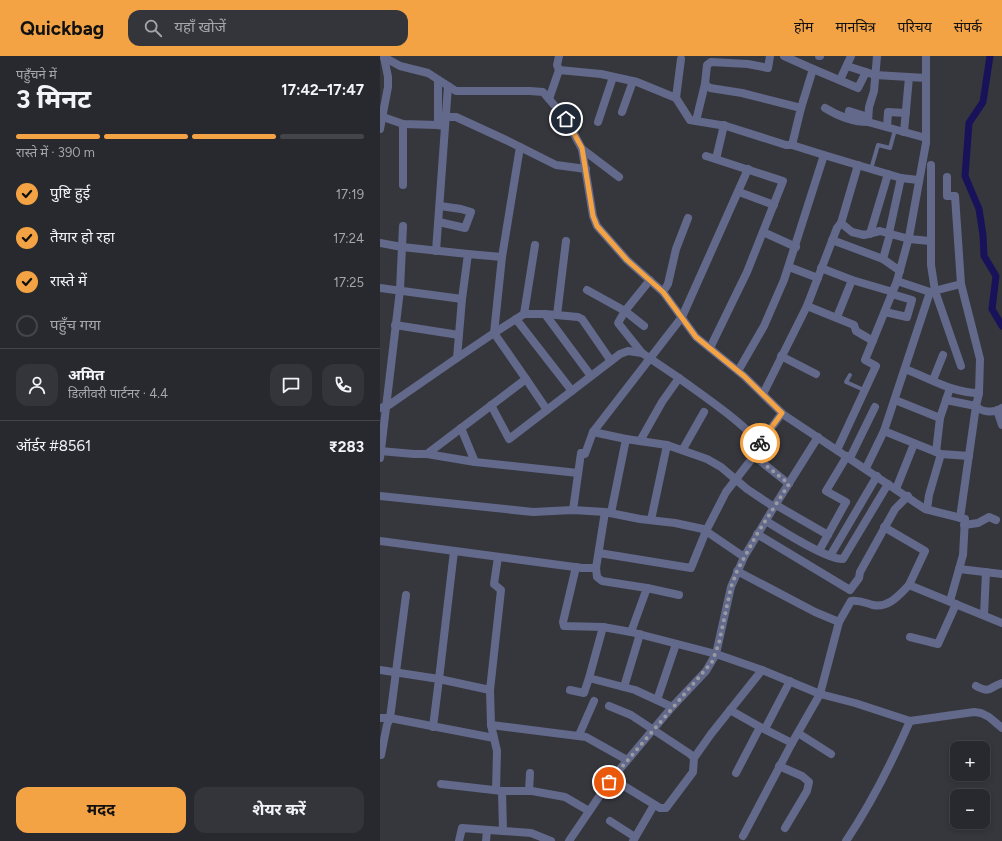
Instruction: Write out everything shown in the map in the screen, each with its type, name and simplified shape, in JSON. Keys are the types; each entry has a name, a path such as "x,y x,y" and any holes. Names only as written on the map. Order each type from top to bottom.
{"street":[{"path":"383,56 400,66 428,73 456,91 543,92 566,119 582,148 593,216 597,226 627,260 663,292 696,337 763,394 782,413 927,510 962,521 978,523 989,517 996,520"},
{"path":"380,129 386,102 388,77 383,56"},
{"path":"549,98 559,70 557,65 559,56"},
{"path":"696,121 705,84 707,65 711,62 748,64 768,68 770,56"},
{"path":"784,56 858,88 866,72"},
{"path":"840,80 851,56"},
{"path":"868,120 874,91 877,56"},
{"path":"837,450 876,366 865,360 893,293 908,239 926,138 926,56"},
{"path":"676,98 679,57"},
{"path":"847,66 875,75 926,78"},
{"path":"792,144 813,69"},
{"path":"559,70 632,81 676,98 690,120 724,125 786,145 792,144 901,178 918,180"},
{"path":"598,122 613,77"},
{"path":"904,132 910,77"},
{"path":"438,80 443,123"},
{"path":"622,112 632,81"},
{"path":"705,84 710,88 742,93 801,108"},
{"path":"436,250 440,206 443,123 448,86"},
{"path":"825,108 835,114 848,118 849,111 895,130 926,138"},
{"path":"887,127 888,112 906,113"},
{"path":"383,117 403,124 443,123 456,117 556,165 586,169"},
{"path":"403,124 403,185"},
{"path":"716,159 724,125"},
{"path":"520,147 502,257 494,333 548,410"},
{"path":"582,148 619,178"},
{"path":"738,372 764,326 789,268 824,155"},
{"path":"706,156 783,180 764,232 747,272 710,348"},
{"path":"763,394 807,306 832,240 841,223 858,165"},
{"path":"931,165 930,241 932,292 961,366"},
{"path":"573,510 578,473 583,453 593,432 682,317 748,169"},
{"path":"870,234 888,174"},
{"path":"910,637 938,644 953,603 963,555 962,521 969,456 979,392 980,359 961,284 955,196 947,196 947,177"},
{"path":"883,259 901,178"},
{"path":"739,192 774,205"},
{"path":"439,222 465,228 471,212 440,206"},
{"path":"663,292 668,284 676,249 688,218"},
{"path":"841,223 852,232 870,234 876,231 908,239 930,241"},
{"path":"403,226 400,290 382,408 380,453 427,454 475,462 578,473"},
{"path":"764,232 796,247"},
{"path":"846,245 852,232"},
{"path":"832,240 883,259 900,271"},
{"path":"557,315 566,241"},
{"path":"380,243 402,247 502,257"},
{"path":"524,314 535,245"},
{"path":"457,358 462,299 468,254"},
{"path":"789,268 818,278"},
{"path":"821,268 912,300 907,317 885,312"},
{"path":"650,280 624,311 618,323 642,353 724,411 753,436 759,445"},
{"path":"836,318 852,280"},
{"path":"897,281 932,292 961,284"},
{"path":"380,288 462,299"},
{"path":"587,290 624,311 644,326"},
{"path":"866,468 884,431 905,369 916,330 932,292"},
{"path":"807,306 854,325 856,331 873,341"},
{"path":"382,408 524,314 557,315 578,317 582,319 611,361"},
{"path":"545,314 591,376"},
{"path":"516,319 572,391"},
{"path":"395,325 459,335"},
{"path":"491,405 509,439 611,361 628,351 642,353"},
{"path":"933,380 943,354"},
{"path":"782,356 816,374"},
{"path":"905,369 950,388 961,391 979,392"},
{"path":"640,440 678,378"},
{"path":"427,454 526,379"},
{"path":"927,510 928,495 939,453 940,418 950,388"},
{"path":"895,400 940,418"},
{"path":"946,400 976,406 984,411 999,409 1002,425"},
{"path":"819,551 846,502 826,491 848,457 875,407"},
{"path":"683,449 704,412"},
{"path":"599,553 691,568 706,531 726,492 754,456 759,445 782,413"},
{"path":"461,428 475,462"},
{"path":"884,431 939,453 969,456"},
{"path":"593,432 683,449 721,467 775,506 828,535"},
{"path":"569,841 612,778 672,707 706,671 716,654 731,587 737,571 757,534 818,437"},
{"path":"626,439 599,553 596,568 597,577 602,581 678,594"},
{"path":"896,489 914,444"},
{"path":"651,520 667,445"},
{"path":"754,456 789,484"},
{"path":"830,556 877,476"},
{"path":"766,521 819,551 838,559 842,559 846,556 888,484"},
{"path":"380,496 534,512 573,510 608,512 675,523 706,531 744,557"},
{"path":"757,534 850,590 895,509 908,496"},
{"path":"743,836 779,766 820,694 839,622 851,601 859,600 874,605 884,604 898,598 909,585 925,551 884,527"},
{"path":"380,542 576,567 596,568"},
{"path":"433,727 454,551"},
{"path":"498,557 494,584 501,590 490,690 491,725 497,751 503,831"},
{"path":"576,567 563,622 564,626 603,627 631,632 716,654 762,670 820,694 855,703 910,721 974,712 989,717 1002,728"},
{"path":"959,569 1002,574"},
{"path":"737,571 815,612 839,622"},
{"path":"984,616 986,572"},
{"path":"909,585 1002,623"},
{"path":"631,632 647,588"},
{"path":"380,757 390,718 406,595"},
{"path":"570,690 584,693 603,627"},
{"path":"624,687 640,634"},
{"path":"657,700 676,644"},
{"path":"380,670 439,679 490,690"},
{"path":"612,778 654,805 660,808 666,808 693,772 694,758 762,670"},
{"path":"589,678 624,687 672,707"},
{"path":"736,772 790,682"},
{"path":"976,686 984,690 990,690 1002,683"},
{"path":"579,735 594,701"},
{"path":"609,706 631,715 694,758"},
{"path":"730,710 792,743"},
{"path":"380,718 390,718 494,738"},
{"path":"846,841 900,744 910,721"},
{"path":"491,725 586,736 627,760"},
{"path":"798,733 831,754"},
{"path":"779,766 802,776 809,782 807,791 785,828"},
{"path":"529,791 530,773"},
{"path":"441,784 499,790 529,791 565,797 589,811"},
{"path":"610,821 634,839 654,805"},
{"path":"459,841 462,828 531,833 552,841"},
{"path":"486,841 487,830"}],"lane":[{"path":"871,169 878,145 890,148 895,130"},
{"path":"850,374 846,382 864,390"}],"waterway":[{"path":"990,56 983,102 969,123 965,176 979,209 983,235 984,256 996,276 992,309 1002,326"}],"way so far":[{"path":"609,782 672,707 706,671 716,654 731,587 737,571 757,534 789,484 754,456 760,443"}],"route":[{"path":"566,119 582,148 593,216 597,226 627,260 663,292 696,337 744,376 782,413 760,443"}]}
